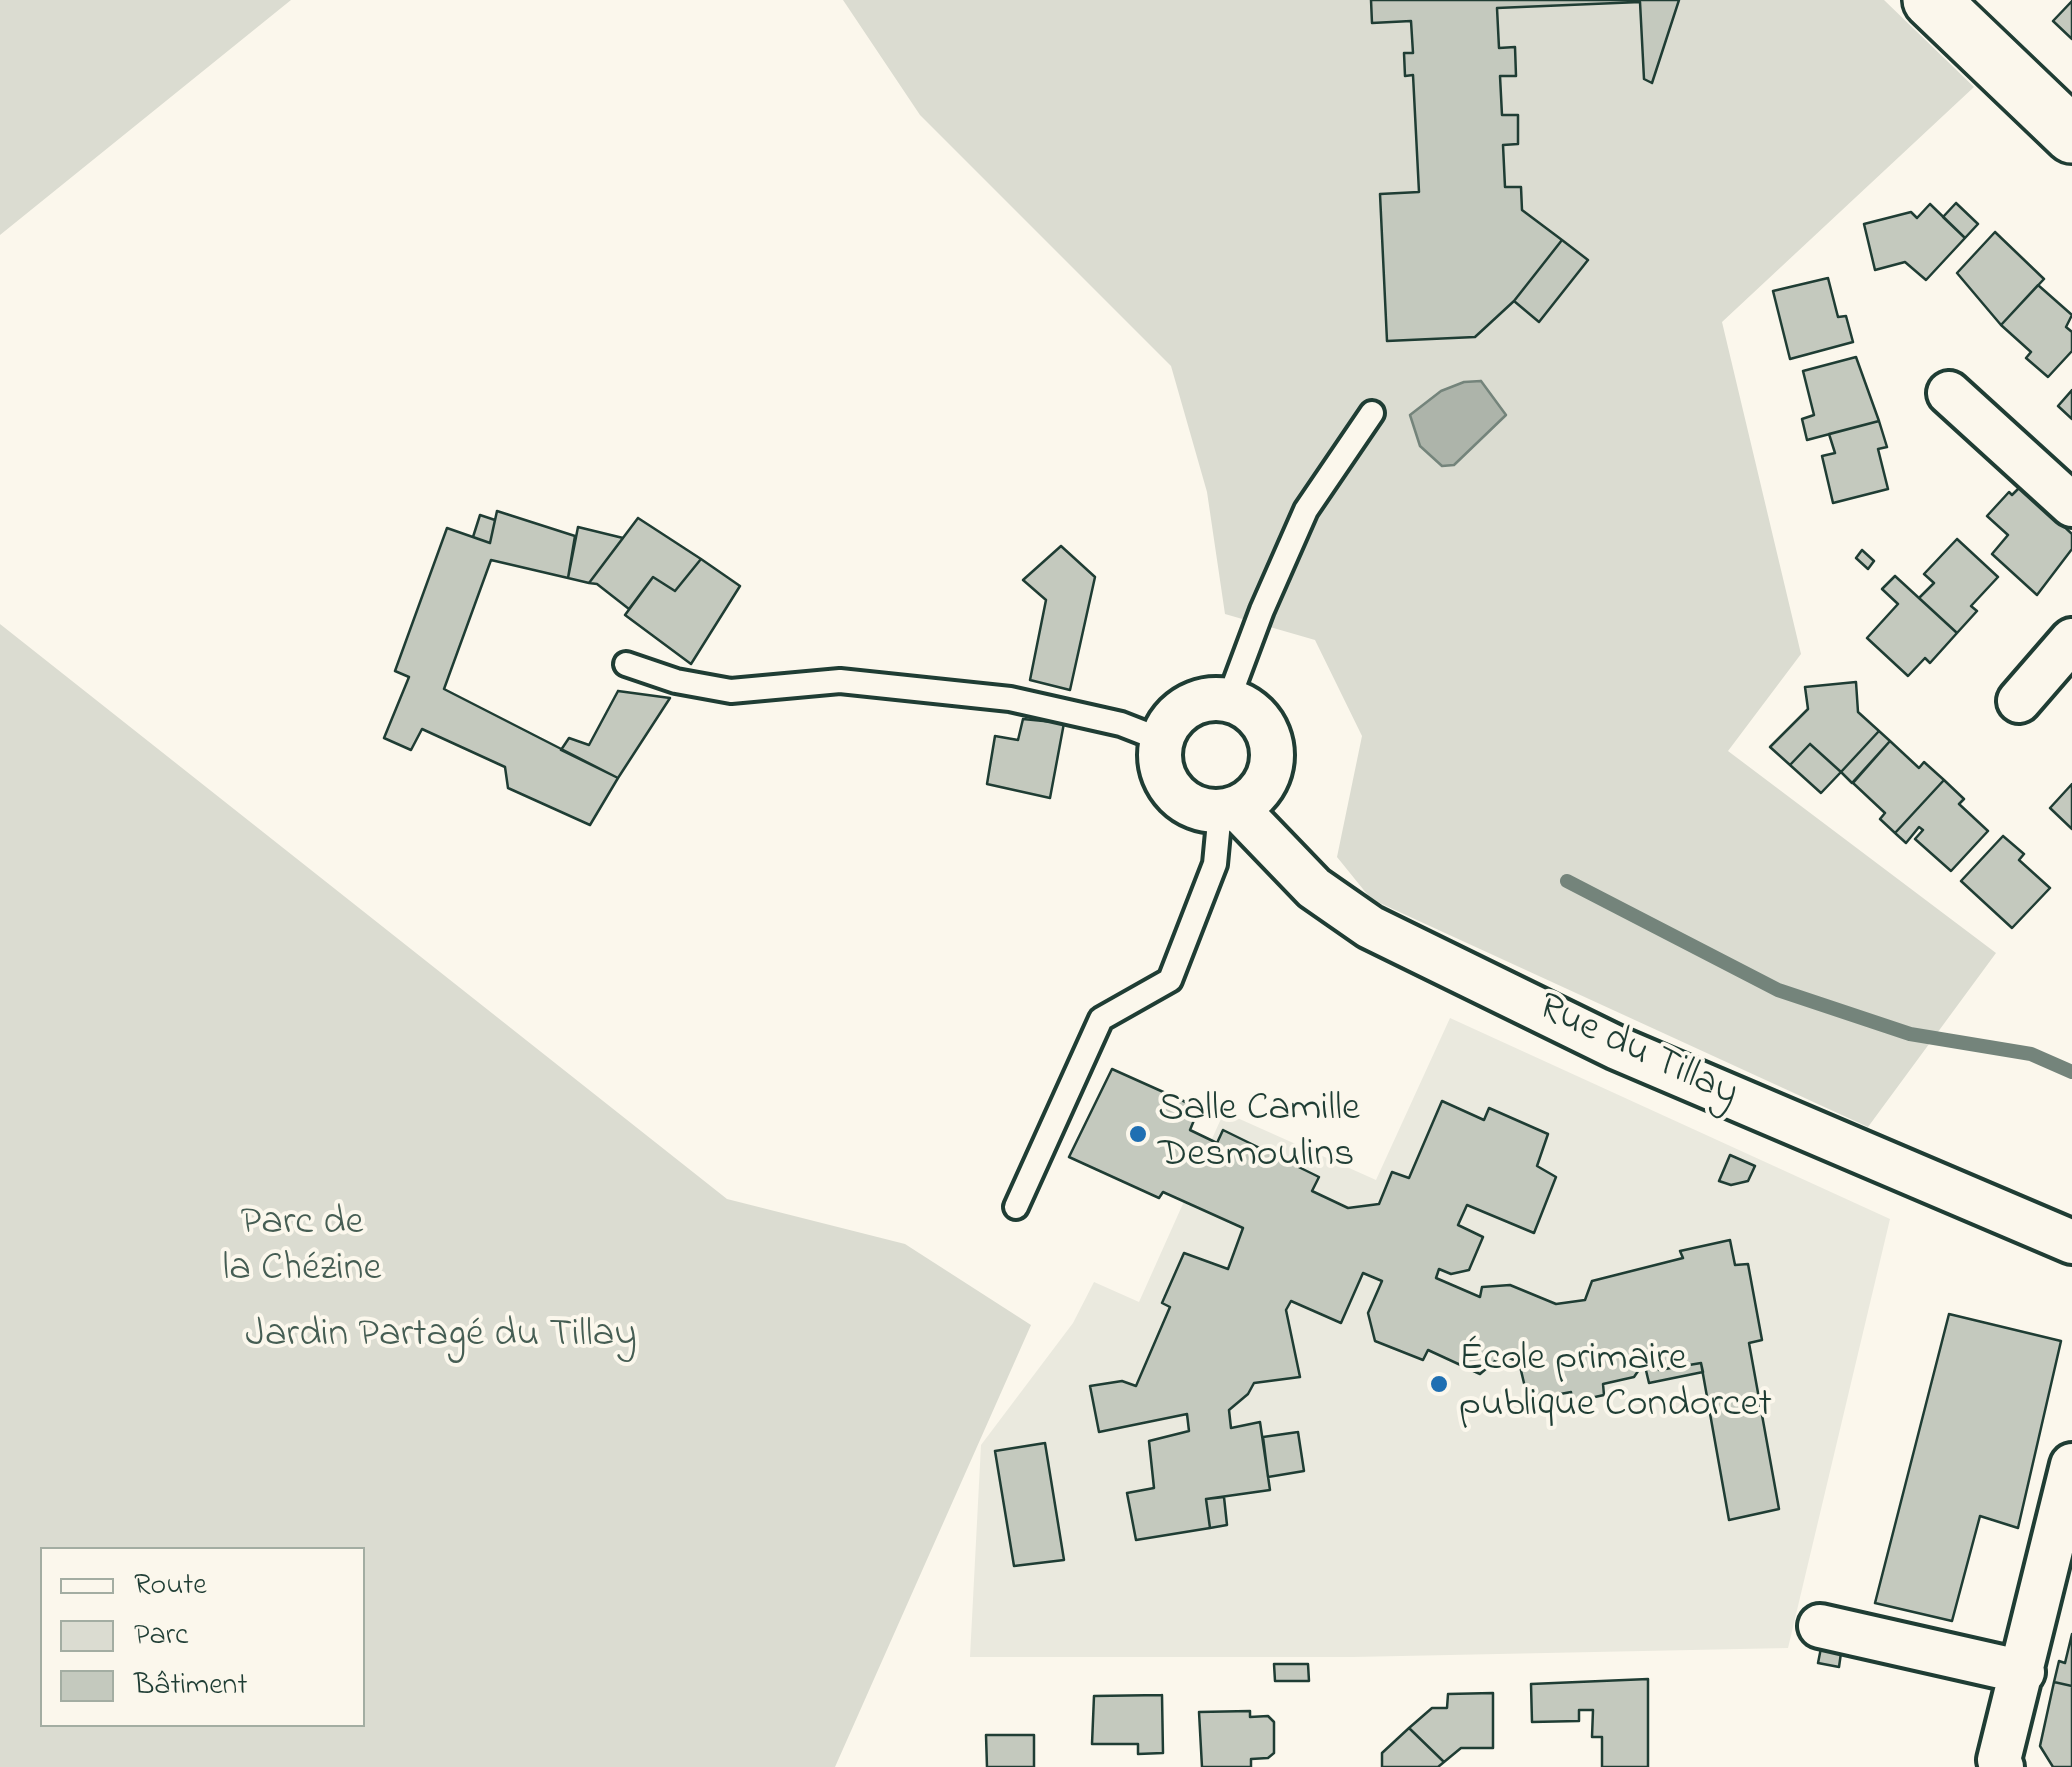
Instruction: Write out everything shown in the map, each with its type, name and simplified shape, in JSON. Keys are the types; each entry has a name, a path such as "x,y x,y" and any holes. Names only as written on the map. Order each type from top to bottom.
{"street":[{"path":"1931,0 2072,134"},
{"path":"1949,393 2072,505"},
{"path":"2019,701 2072,640"},
{"path":"1228,701 1251,712 1263,725 1272,756 1262,787 1229,810 1186,804 1173,792 1160,758 1162,740 1183,710 1198,702 1228,701"},
{"name":"Rue du Tillay","path":"1229,810 1314,888 1370,927 1617,1048 2072,1242"},
{"path":"2002,1767 1999,1760 2072,1465"},
{"path":"1820,1626 2023,1672"}],"lane":[{"path":"1228,701 1306,510 1372,413"},
{"path":"626,664 676,680 731,691 840,680 1010,699 1121,724 1162,740"},
{"path":"1016,1207 1101,1018 1170,980 1216,864 1229,810"}],"shaded area":[{"path":"1481,381 1506,415 1454,465 1442,466 1420,446 1410,415 1441,391 1464,382"},
{"name":"École primaire publique Condorcet","path":"1450,1018 1890,1219 1788,1648 1353,1657 970,1657 981,1445 1073,1323 1094,1282 1139,1302 1224,1112 1376,1180"}],"green space":[{"path":"0,0 291,0 0,235"},
{"path":"843,0 1884,0 1974,87 1722,322 1801,654 1728,751 1996,953 1868,1127 1371,899 1337,857 1362,736 1315,640 1225,614 1207,492 1171,366 920,115"},
{"name":"Parc de la Chézine","path":"0,624 727,1199 905,1244 1031,1325 835,1767 0,1767"}],"building":[{"path":"1371,0 1679,0 1652,83 1644,79 1640,2 1497,8 1499,48 1515,47 1516,76 1500,76 1502,115 1518,115 1518,144 1503,145 1505,187 1521,187 1522,210 1562,240 1514,301 1475,337 1387,341 1380,194 1419,192 1413,75 1405,76 1404,53 1413,53 1411,21 1372,23"},
{"path":"2072,1 2072,39 2053,21"},
{"path":"1956,203 1978,224 1965,238 1943,217"},
{"path":"1930,204 1965,238 1926,280 1905,262 1875,270 1864,224 1911,212 1917,218"},
{"path":"1995,232 2044,279 2001,325 1957,273"},
{"path":"1562,240 1588,260 1539,322 1514,301"},
{"path":"1828,278 1838,317 1846,316 1853,342 1790,359 1773,291"},
{"path":"2038,285 2072,315 2066,327 2072,332 2072,351 2048,377 2026,358 2031,352 2001,325"},
{"path":"1856,357 1879,421 1807,440 1802,419 1814,415 1803,371"},
{"path":"2072,390 2072,419 2058,406"},
{"path":"1879,421 1887,447 1878,449 1888,489 1833,503 1822,456 1835,453 1829,434"},
{"path":"2021,486 2072,534 2072,549 2037,595 1992,554 2008,535 1987,516 2009,492 2012,495"},
{"path":"497,511 575,536 568,578 491,560 444,689 618,778 590,825 508,788 505,767 422,729 411,750 384,738 409,677 395,671 447,528 490,543"},
{"path":"480,515 495,520 490,543 473,537"},
{"path":"638,518 701,559 675,591 653,577 629,609 597,584 589,583"},
{"path":"578,527 623,538 589,583 568,578"},
{"path":"1957,539 1998,577 1971,606 1977,611 1957,633 1919,598 1934,583 1924,574"},
{"path":"1061,546 1095,577 1070,690 1030,680 1046,600 1023,580"},
{"path":"1862,550 1874,561 1868,569 1856,558"},
{"path":"701,559 740,586 691,664 625,615 653,577 675,591"},
{"path":"1895,576 1957,633 1930,663 1925,658 1908,676 1867,638 1898,604 1882,589"},
{"path":"1856,682 1858,712 1879,731 1841,772 1810,744 1790,765 1770,747 1808,709 1805,687"},
{"path":"618,691 670,698 618,778 561,750 569,738 589,745"},
{"path":"1023,719 1064,723 1050,798 987,784 995,736 1018,740"},
{"path":"1879,731 1890,741 1852,783 1841,772"},
{"path":"1890,741 1919,768 1924,762 1944,780 1895,833 1880,819 1885,813 1853,783"},
{"path":"1810,744 1841,772 1821,793 1790,765"},
{"path":"1944,780 1964,799 1959,804 1988,831 1951,871 1915,839 1923,830 1919,827 1906,843 1895,833"},
{"path":"2072,784 2072,829 2050,808"},
{"path":"2003,836 2024,854 2019,860 2050,888 2012,928 1961,881"},
{"path":"1112,1069 1199,1108 1190,1130 1217,1143 1223,1130 1319,1177 1312,1191 1348,1208 1379,1204 1392,1172 1409,1178 1442,1101 1484,1120 1489,1108 1548,1134 1537,1166 1556,1177 1534,1233 1467,1205 1458,1225 1483,1237 1469,1270 1451,1274 1439,1269 1436,1278 1480,1297 1482,1287 1510,1285 1556,1304 1585,1300 1592,1281 1683,1258 1680,1251 1730,1240 1735,1265 1748,1264 1762,1340 1749,1343 1779,1509 1729,1520 1701,1363 1659,1370 1656,1359 1645,1361 1634,1377 1603,1384 1604,1395 1572,1402 1571,1392 1528,1400 1519,1362 1502,1355 1480,1374 1428,1350 1423,1360 1375,1341 1368,1313 1382,1281 1363,1273 1341,1323 1291,1301 1286,1310 1300,1377 1254,1383 1248,1394 1229,1410 1231,1428 1260,1422 1270,1490 1206,1499 1210,1528 1136,1540 1127,1493 1154,1488 1149,1441 1189,1431 1187,1414 1099,1432 1090,1386 1122,1381 1136,1386 1170,1307 1162,1303 1184,1253 1228,1269 1243,1228 1163,1192 1159,1198 1069,1157"},
{"path":"1730,1155 1755,1166 1748,1181 1731,1185 1719,1181"},
{"path":"1949,1314 2061,1341 2018,1528 1980,1516 1952,1621 1875,1603"},
{"path":"1656,1359 1659,1370 1701,1363 1703,1372 1649,1383 1644,1362"},
{"path":"1298,1432 1304,1471 1268,1477 1263,1437"},
{"path":"1045,1443 1064,1560 1014,1566 995,1451"},
{"path":"1224,1497 1227,1525 1210,1528 1206,1499"},
{"path":"2072,1634 2072,1686 2054,1682 2059,1661 2065,1663"},
{"path":"1821,1648 1841,1653 1839,1667 1818,1663"},
{"path":"1274,1664 1308,1664 1309,1681 1275,1681"},
{"path":"1648,1679 1648,1767 1602,1767 1602,1737 1592,1737 1593,1710 1579,1710 1579,1721 1532,1722 1531,1684"},
{"path":"2054,1682 2072,1686 2072,1767 2053,1767 2040,1746"},
{"path":"1493,1693 1493,1748 1461,1748 1444,1762 1409,1728 1432,1708 1447,1708 1448,1694"},
{"path":"1162,1695 1163,1753 1138,1754 1138,1744 1092,1744 1094,1696"},
{"path":"1250,1711 1250,1717 1268,1716 1274,1722 1274,1753 1268,1758 1251,1759 1251,1767 1202,1767 1199,1712"},
{"path":"1409,1728 1444,1762 1438,1767 1382,1767 1382,1753"},
{"path":"986,1735 1034,1735 1034,1767 987,1767"}],"waterway":[{"path":"1567,881 1778,990 1910,1034 2031,1054 2072,1072"}],"place":[{"name":"Salle Camille Desmoulins","path":"1138,1134"},
{"name":"École primaire publique Condorcet","path":"1439,1384"}],"park label":[{"name":"Jardin Partagé du Tillay","path":"441,1337"}]}
